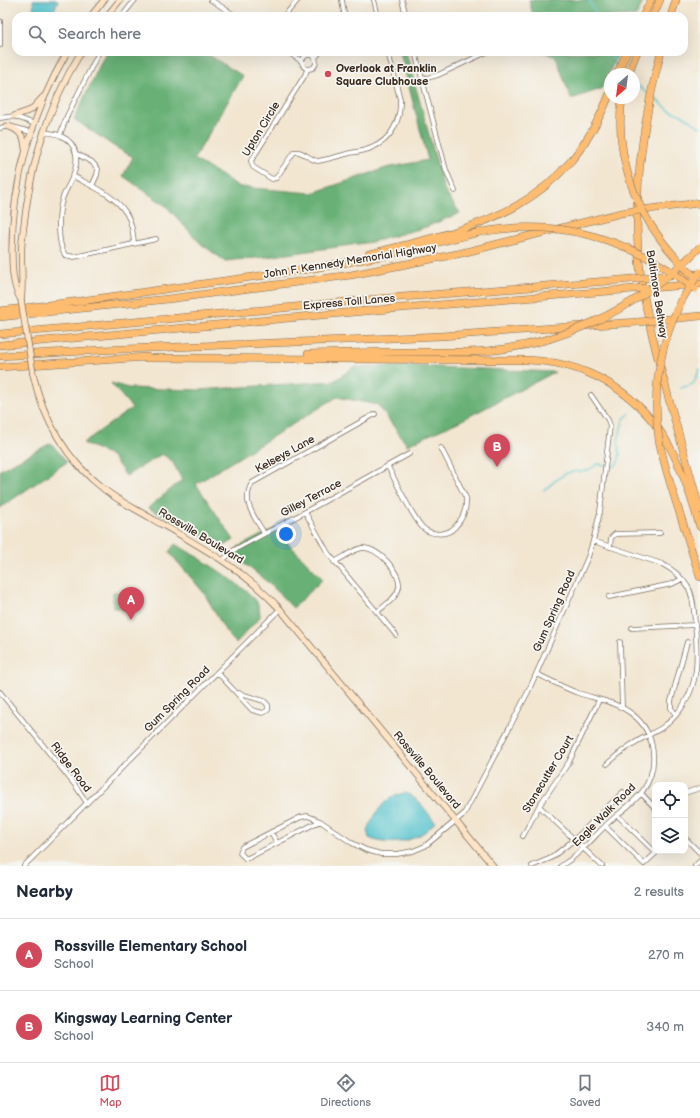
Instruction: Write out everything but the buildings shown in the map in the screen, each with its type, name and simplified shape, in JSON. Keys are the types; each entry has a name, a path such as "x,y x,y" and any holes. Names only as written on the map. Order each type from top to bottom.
{"highway":[{"path":"645,12 651,0"},
{"path":"655,12 660,0"},
{"path":"672,12 676,0"},
{"path":"620,68 626,56"},
{"path":"630,68 635,56"},
{"name":"Baltimore Beltway","path":"660,56 650,101 641,156 638,201 639,254 650,328 700,510"},
{"path":"275,273 367,254 428,238 482,221 509,210 531,198 558,176 575,157 596,125 605,104"},
{"path":"622,104 620,122 622,149 626,172 634,192 647,218 660,238 679,262 700,282"},
{"name":"John F. Kennedy Memorial Highway","path":"0,317 176,298 317,280 415,263 621,213 663,206 700,203"},
{"path":"0,311 92,300 309,269 366,259 499,229 527,227 552,228 583,234 612,242 647,257 675,274 700,294"},
{"path":"0,367 180,355 466,352 499,350 529,344 564,334 594,322 618,310 649,291 678,268 700,247"},
{"path":"700,273 685,295 672,323 662,353 657,384 656,408 659,440 667,471 700,577"},
{"name":"Express Toll Lanes","path":"0,334 377,299 700,273"},
{"name":"Express Toll Lanes","path":"0,344 700,282"},
{"path":"0,356 114,349 441,336 638,322 700,316"},
{"path":"144,358 527,360 554,362 575,367 595,375 620,390 642,408 652,420 672,453 691,497 700,527"}],"main road":[{"path":"94,12 104,0"},
{"path":"110,12 120,0"},
{"name":"Rossville Boulevard","path":"65,56 47,93 24,156 15,208 12,242 14,279 16,291 21,300 33,374 42,406 52,428 67,451 86,473 112,495 223,560 251,581 280,609 493,866"},
{"name":"Rossville Boulevard","path":"21,300 23,290 21,256 32,171 43,132 62,86 79,56"},
{"path":"14,116 32,109 47,93"},
{"path":"35,124 43,132"},
{"path":"3,127 14,129 22,137 25,143 24,156"},
{"path":"32,132 43,132"}],"street":[{"path":"125,12 135,0"},
{"path":"211,0 230,12"},
{"path":"288,12 298,0"},
{"path":"342,0 344,12"},
{"path":"374,0 377,12"},
{"path":"402,0 405,12"},
{"path":"0,21 0,45"},
{"path":"60,135 69,111 97,56"},
{"path":"294,56 301,61 302,65 307,70 315,66 315,58 312,56"},
{"path":"301,61 306,56"},
{"name":"Upton Circle","path":"307,70 251,162 252,167 272,180 276,178 294,152 300,152 312,160 318,161 370,149 389,136 397,123 400,106 400,99 389,56"},
{"path":"416,56 446,170 455,191"},
{"path":"423,79 479,56"},
{"path":"0,118 14,116 35,124"},
{"path":"3,127 15,127 32,132"},
{"path":"43,132 60,135 71,143 77,154 77,163 62,201 60,211 60,232 65,255 74,257 156,239"},
{"path":"77,154 92,162 98,169 92,186"},
{"path":"73,176 92,186 116,202 127,214 131,224 134,243"},
{"name":"Gum Spring Road","path":"320,821 359,846 373,852 389,854 405,853 425,846 464,814 537,674 585,565 593,541 600,512 610,426 608,420 591,395"},
{"name":"Kelseys Lane","path":"264,533 248,502 247,496 252,483 375,414"},
{"path":"388,466 422,527 433,533 446,533 453,529 457,524 465,510 466,498 441,448"},
{"name":"Gilley Terrace","path":"223,560 234,550 409,454"},
{"path":"305,512 334,562 396,635"},
{"path":"610,547 611,538 616,534 660,533"},
{"path":"593,541 662,564 673,570 689,588 695,626 697,653 696,674 691,690 676,715 666,726 629,746 607,764"},
{"path":"334,562 355,551 366,548 377,552 386,561 396,573 399,587 394,597 377,612"},
{"path":"609,597 672,584 682,580"},
{"name":"Gum Spring Road","path":"87,803 280,609"},
{"path":"632,628 695,626"},
{"path":"620,642 622,708"},
{"path":"676,715 671,708 671,701 687,642"},
{"path":"217,672 238,693 252,710 264,713 268,710 268,705 264,701 238,693"},
{"name":"Eagle Walk Road","path":"537,674 576,692 622,708 642,722 649,736 653,750 653,765 648,782 641,793 605,826 584,848 561,866"},
{"name":"Ridge Road","path":"0,692 75,785 87,803 24,866"},
{"name":"Stonecutter Court","path":"523,836 539,806 569,762 599,700"},
{"path":"688,792 700,788"},
{"path":"532,866 551,858 575,839 623,792"},
{"path":"641,793 652,805"},
{"path":"539,806 602,866"},
{"path":"605,826 644,864 656,853 617,815"},
{"path":"305,816 311,816 320,821 248,858 244,858 240,853 242,847 305,816"},
{"path":"271,832 277,843"},
{"path":"688,841 700,853"},
{"path":"695,866 700,861"}],"green space":[{"path":"529,0 644,0 638,12 532,12"},
{"path":"104,56 210,56 243,76 194,159 240,187 312,193 386,168 428,160 401,56 407,56 445,192 460,213 426,227 372,242 266,257 225,261 201,244 166,206 123,176 133,157 115,147 74,119"},
{"path":"553,56 617,56 611,68 604,68 604,83 601,89 571,99 556,57"},
{"path":"412,366 555,372 460,421 407,445 378,405 337,397 196,484 234,540 224,546 148,508 182,480 172,461 162,454 126,476 112,456 83,443 132,408 111,383 128,388 198,390 334,381 354,367"},
{"path":"51,443 67,462 0,508 0,470"},
{"path":"274,529 323,579 293,608 271,585 236,557 238,547"},
{"path":"175,544 203,560 229,578 257,602 260,617 236,643 226,632 204,593 169,552"},
{"path":"113,592 127,592 127,608 113,608"}],"water":[{"path":"33,0 58,0 54,12 34,12"},
{"path":"405,793 418,801 435,822 429,829 405,841 386,842 369,838 367,830 377,812 391,798"}],"waterway":[{"path":"589,0 595,12"},
{"path":"612,56 615,64 618,67"},
{"path":"640,87 648,94"},
{"path":"653,97 669,110 682,115 700,127"},
{"path":"681,388 693,384 700,369"},
{"path":"544,490 564,474 576,471 585,471 597,464 615,466 620,455 618,442 623,420 630,413"}],"place":[{"name":"Overlook at Franklin Square Clubhouse","path":"328,74"},
{"name":"Kingsway Learning Center","path":"497,467"},
{"name":"Rossville Elementary School","path":"131,620"}]}
